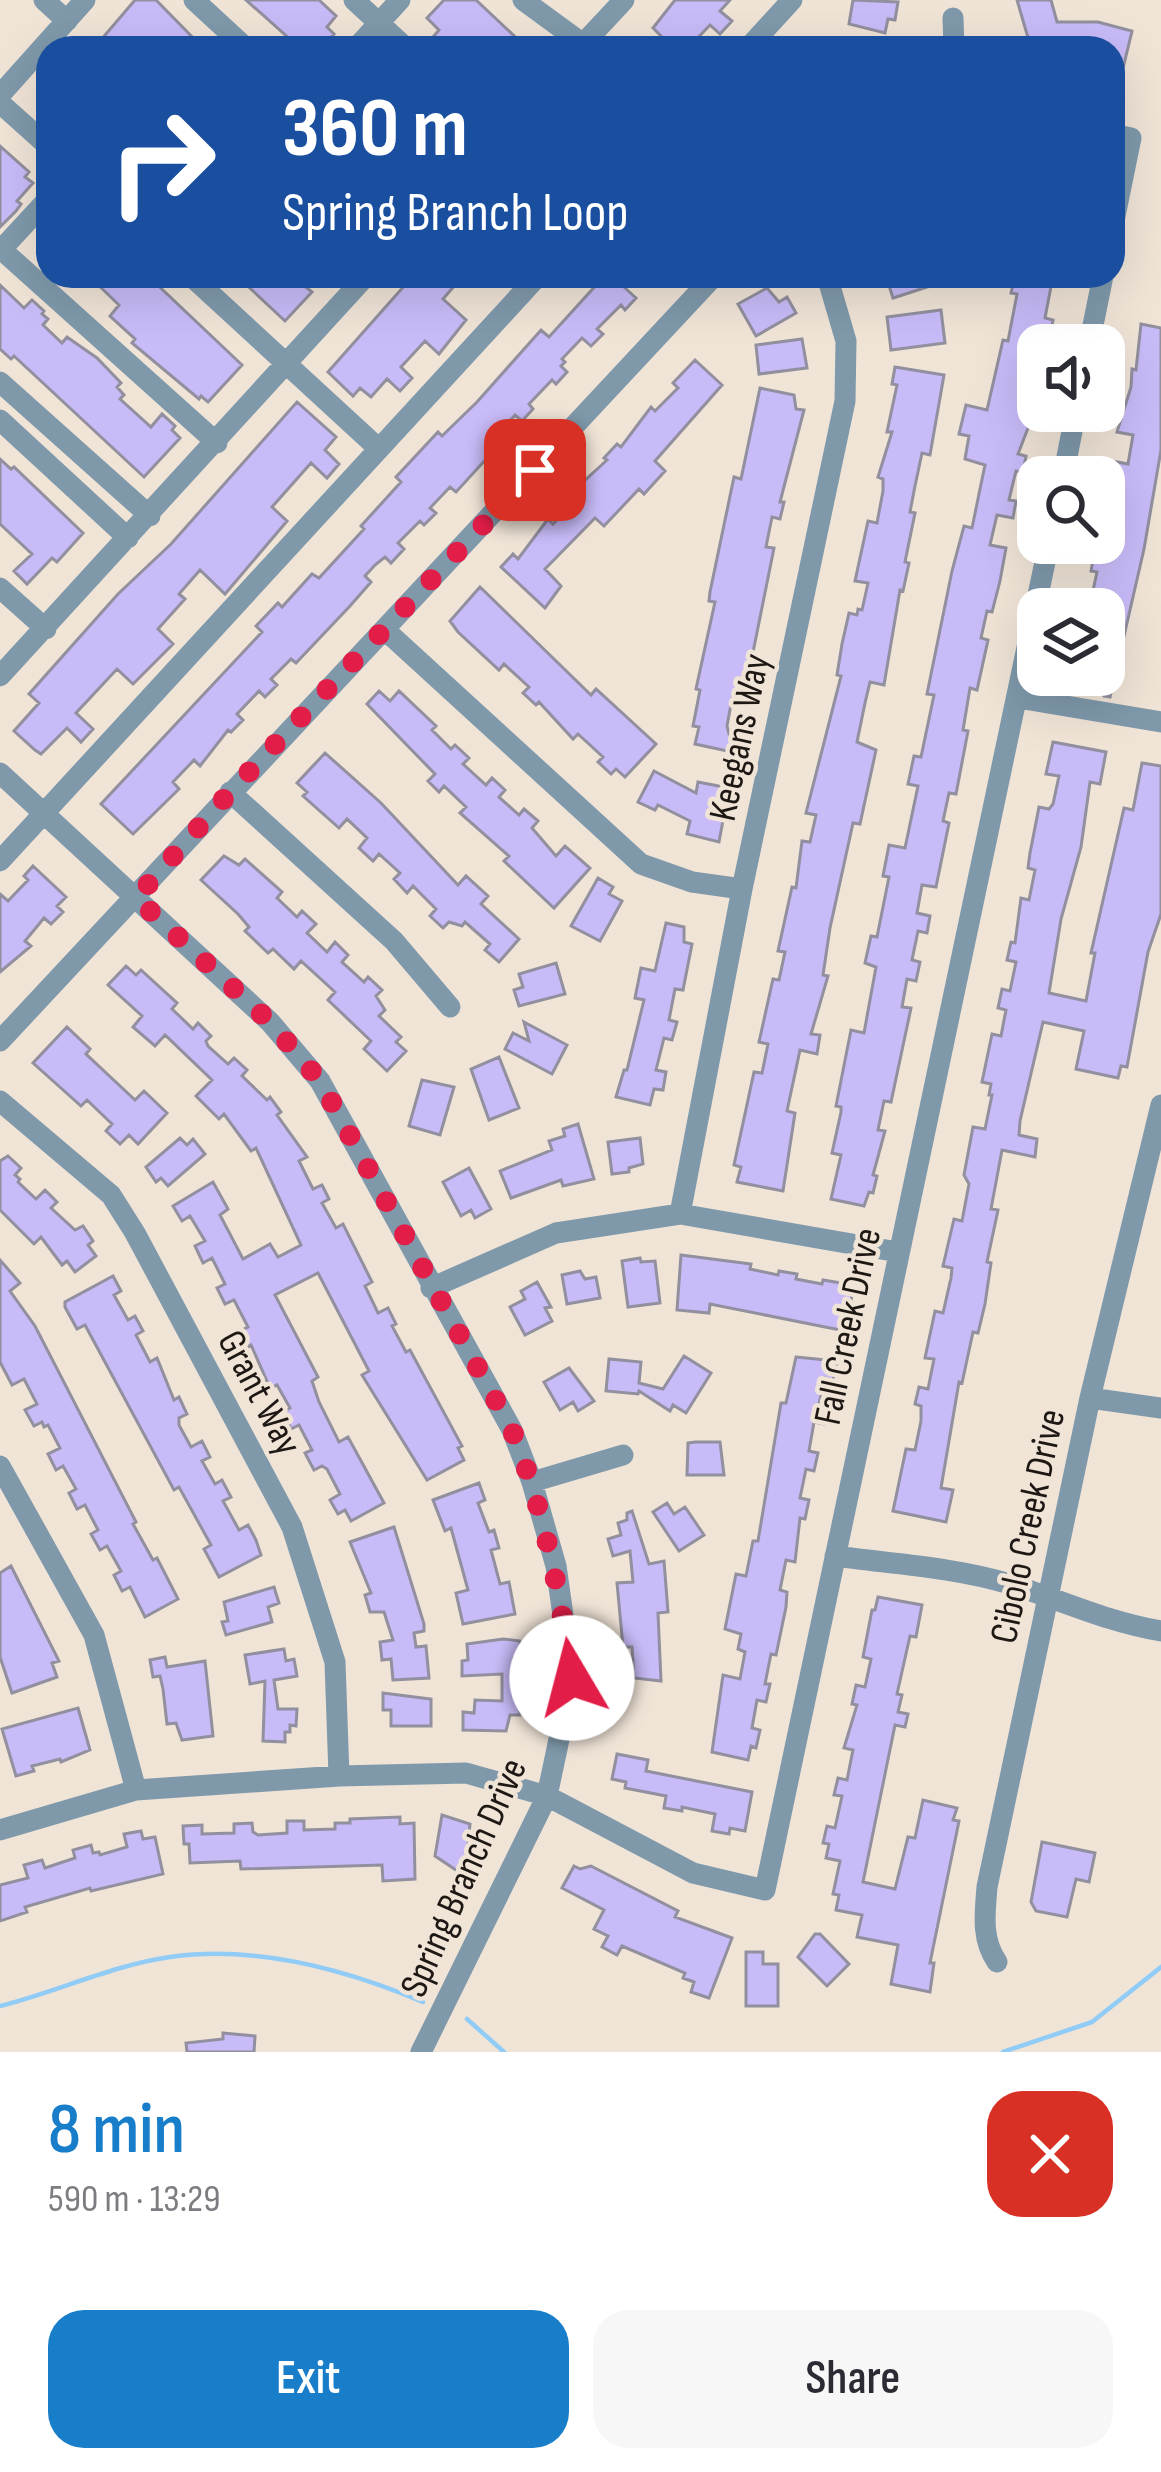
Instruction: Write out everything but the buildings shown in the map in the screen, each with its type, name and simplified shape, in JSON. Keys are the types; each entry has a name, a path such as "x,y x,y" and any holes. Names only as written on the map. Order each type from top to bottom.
{"street":[{"path":"44,0 67,21"},
{"path":"54,36 85,0"},
{"path":"194,0 233,36"},
{"path":"354,0 393,36"},
{"path":"367,36 400,0"},
{"path":"523,0 573,36"},
{"path":"591,36 625,0"},
{"path":"759,36 792,0"},
{"path":"953,18 954,36"},
{"path":"36,57 0,99 36,134"},
{"path":"36,213 1,250 36,281"},
{"path":"44,288 217,443"},
{"path":"204,288 379,449"},
{"path":"0,676 289,364 350,288"},
{"path":"0,861 527,288"},
{"path":"0,1041 703,288"},
{"name":"Keegans Way","path":"680,1214 742,890 845,401 846,341 831,288"},
{"path":"1093,324 1101,288"},
{"path":"0,382 150,516"},
{"path":"0,420 128,538"},
{"name":"Fall Creek Drive","path":"547,1796 693,1874 765,1891 1045,564"},
{"path":"0,588 46,629"},
{"path":"385,631 641,864 692,882 742,890"},
{"path":"1018,698 1161,722"},
{"name":"Spring Branch Drive","path":"0,772 270,1022 320,1081 512,1430 532,1482 556,1567 572,1678 547,1796 421,2052"},
{"path":"230,792 394,941 450,1007"},
{"name":"Grant Way","path":"0,1101 110,1196 135,1233 292,1527 335,1662 339,1776"},
{"name":"Cibolo Creek Drive","path":"997,1962 988,1949 987,1887 1090,1398 1152,1186 1161,1105"},
{"path":"431,1288 556,1233 680,1214 898,1252"},
{"path":"1090,1398 1161,1408"},
{"path":"532,1482 623,1455"},
{"path":"0,1466 7,1496 94,1635 136,1790"},
{"path":"835,1556 968,1574 1099,1617 1161,1631"},
{"path":"0,1830 136,1790 339,1776 466,1774 547,1796"}],"waterway":[{"path":"0,2006 127,1966 202,1954 299,1963 363,1979 423,2002"},
{"path":"1003,2052 1092,2022 1161,1967"},
{"path":"467,2019 504,2052"}],"route":[{"path":"535,470 136,898 270,1022 320,1081 512,1430 556,1567 572,1678"}]}
